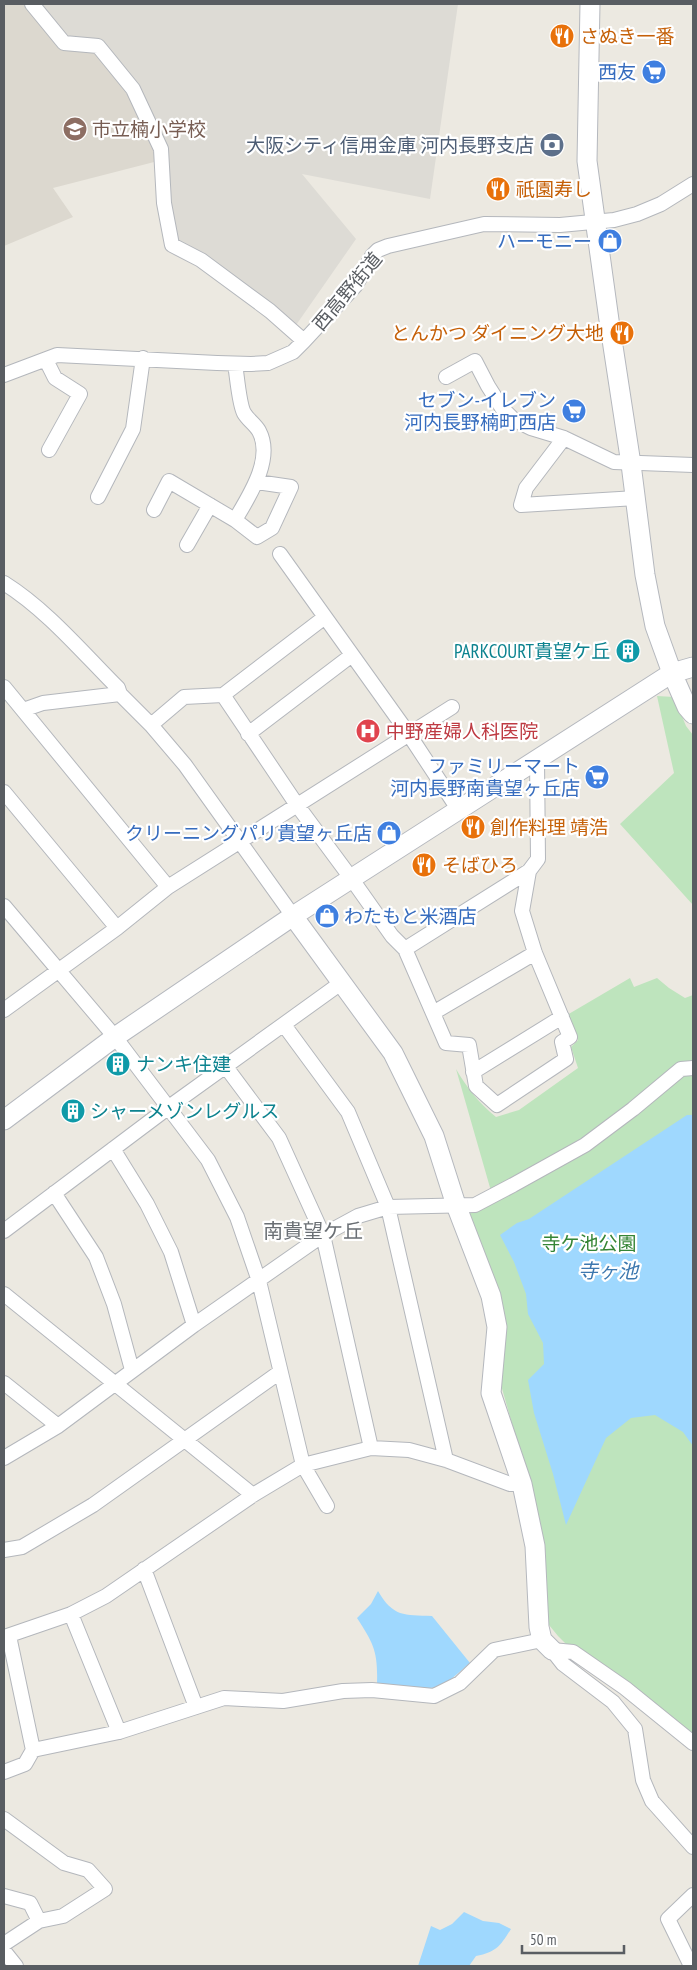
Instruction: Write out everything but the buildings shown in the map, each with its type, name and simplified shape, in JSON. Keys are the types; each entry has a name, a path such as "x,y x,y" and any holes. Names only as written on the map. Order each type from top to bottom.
{"street":[{"path":"32,4 64,43 98,46 133,89 161,149 164,203 172,245 201,260 270,311 304,341"},
{"path":"590,4 587,161 632,464 645,575 655,626 672,673 687,707 693,714"},
{"name":"西高野街道","path":"4,375 57,355 234,364 268,363 292,352 304,341 356,285 372,256 378,250 388,246 484,224 560,225 614,220 637,214 661,204 693,184"},
{"path":"98,497 135,433 144,358"},
{"path":"46,360 55,378 80,394 49,450"},
{"path":"446,377 475,361 497,401 513,419 531,428 564,438 614,462 693,465"},
{"path":"234,364 244,412 258,429 263,442 261,466 257,482 235,520"},
{"path":"564,438 526,488 521,505 636,498"},
{"path":"154,510 169,481 235,520 258,537 272,528 291,488 257,482"},
{"path":"187,545 210,505"},
{"path":"280,554 408,733 458,809"},
{"path":"4,583 18,592 57,627 118,688 120,694 151,725 185,765 393,1053 434,1136 456,1206 491,1296 497,1328 491,1393 522,1484 535,1546 539,1628 547,1645 563,1664 613,1702 635,1729 643,1780 652,1801 693,1847"},
{"path":"151,725 184,697 223,695 325,617"},
{"path":"248,734 352,655"},
{"path":"4,1120 116,1037 293,916 672,673 693,667"},
{"path":"4,687 168,887"},
{"path":"24,710 43,703 120,694"},
{"path":"223,695 297,806 392,936 405,949 446,1043 468,1045 476,1086 497,1105 566,1059 562,1042 570,1037 535,953 522,910 529,870"},
{"path":"4,1010 117,928 168,887 408,733 452,707"},
{"path":"405,949 529,870 538,859 537,760"},
{"path":"4,792 117,928"},
{"path":"5,911 116,1037 208,1160 237,1217 259,1281 302,1465 327,1506"},
{"path":"433,1012 535,953"},
{"path":"4,1231 169,1107 341,982"},
{"path":"473,1072 562,1017"},
{"path":"284,1024 348,1112 388,1206 446,1460"},
{"path":"226,1067 279,1138 323,1235 370,1448"},
{"path":"4,1458 58,1426 194,1325 323,1235 358,1216 388,1206 475,1205 514,1186 585,1145 633,1109 680,1069 693,1068"},
{"path":"113,1149 147,1204 171,1252 194,1325"},
{"path":"54,1193 96,1257 114,1304 132,1370"},
{"path":"4,1294 253,1495"},
{"path":"4,1550 22,1547 93,1505 280,1372"},
{"path":"4,1383 58,1426"},
{"path":"4,1772 25,1764 33,1750 6,1637 71,1614 106,1596 253,1495 302,1465 370,1448 409,1450 446,1460 510,1484 522,1484"},
{"path":"144,1569 196,1707"},
{"path":"71,1614 119,1732"},
{"path":"33,1750 119,1732 224,1698 283,1700 344,1691 372,1690 434,1696 460,1683 494,1650 547,1645 573,1652 625,1688 693,1744"},
{"path":"4,1819 64,1863 88,1870 105,1889 63,1916 39,1921 4,1944"},
{"path":"691,1966 668,1919 693,1895"},
{"path":"4,1896 30,1904 39,1921"},
{"path":"4,1950 16,1966"}],"shaded area":[{"name":"市立楠小学校","path":"4,4 27,4 63,49 94,51 136,98 158,161 53,188 73,217 4,246"},
{"path":"37,4 458,4 430,199 302,174 356,239 294,328 175,240 164,148 63,37"}],"green space":[{"path":"657,696 674,697 686,726 693,735 693,905 620,824 674,773"},
{"name":"寺ケ池公園","path":"630,978 634,987 657,978 685,998 693,995 693,1738 582,1652 566,1644 549,1625 544,1608 542,1586 546,1556 539,1519 501,1385 505,1345 503,1324 464,1213 493,1198 456,1069 474,1095 496,1117 519,1110 578,1068 571,1047 578,1040 567,1015"}],"water":[{"name":"寺ヶ池","path":"687,1115 693,1115 693,1446 683,1432 655,1415 631,1418 606,1438 566,1525 553,1474 534,1413 528,1380 544,1364 543,1343 528,1314 526,1294 514,1262 500,1235 517,1223 529,1219"},
{"path":"378,1591 389,1606 400,1613 432,1616 470,1663 443,1686 424,1689 377,1684 377,1664 374,1649 357,1618 371,1604"},
{"path":"464,1912 483,1921 499,1923 511,1929 497,1947 476,1956 469,1966 418,1966 431,1926 440,1930 452,1924"}],"place":[{"name":"さぬき一番","path":"562,36"},
{"name":"西友","path":"654,72"},
{"name":"市立楠小学校","path":"75,129"},
{"name":"大阪シティ信用金庫 河内長野支店","path":"552,145"},
{"name":"祇園寿し","path":"498,189"},
{"name":"ハーモニー","path":"610,241"},
{"name":"とんかつ ダイニング大地","path":"622,333"},
{"name":"セブン-イレブン 河内長野楠町西店","path":"574,411"},
{"name":"PARKCOURT貴望ケ丘","path":"628,651"},
{"name":"中野産婦人科医院","path":"368,731"},
{"name":"ファミリーマート 河内長野南貴望ヶ丘店","path":"597,777"},
{"name":"創作料理 靖浩","path":"473,827"},
{"name":"クリーニングパリ貴望ヶ丘店","path":"389,833"},
{"name":"そばひろ","path":"424,865"},
{"name":"わたもと米酒店","path":"327,916"},
{"name":"ナンキ住建","path":"118,1064"},
{"name":"シャーメゾンレグルス","path":"73,1111"}],"district":[{"name":"南貴望ケ丘","path":"313,1231"}]}
